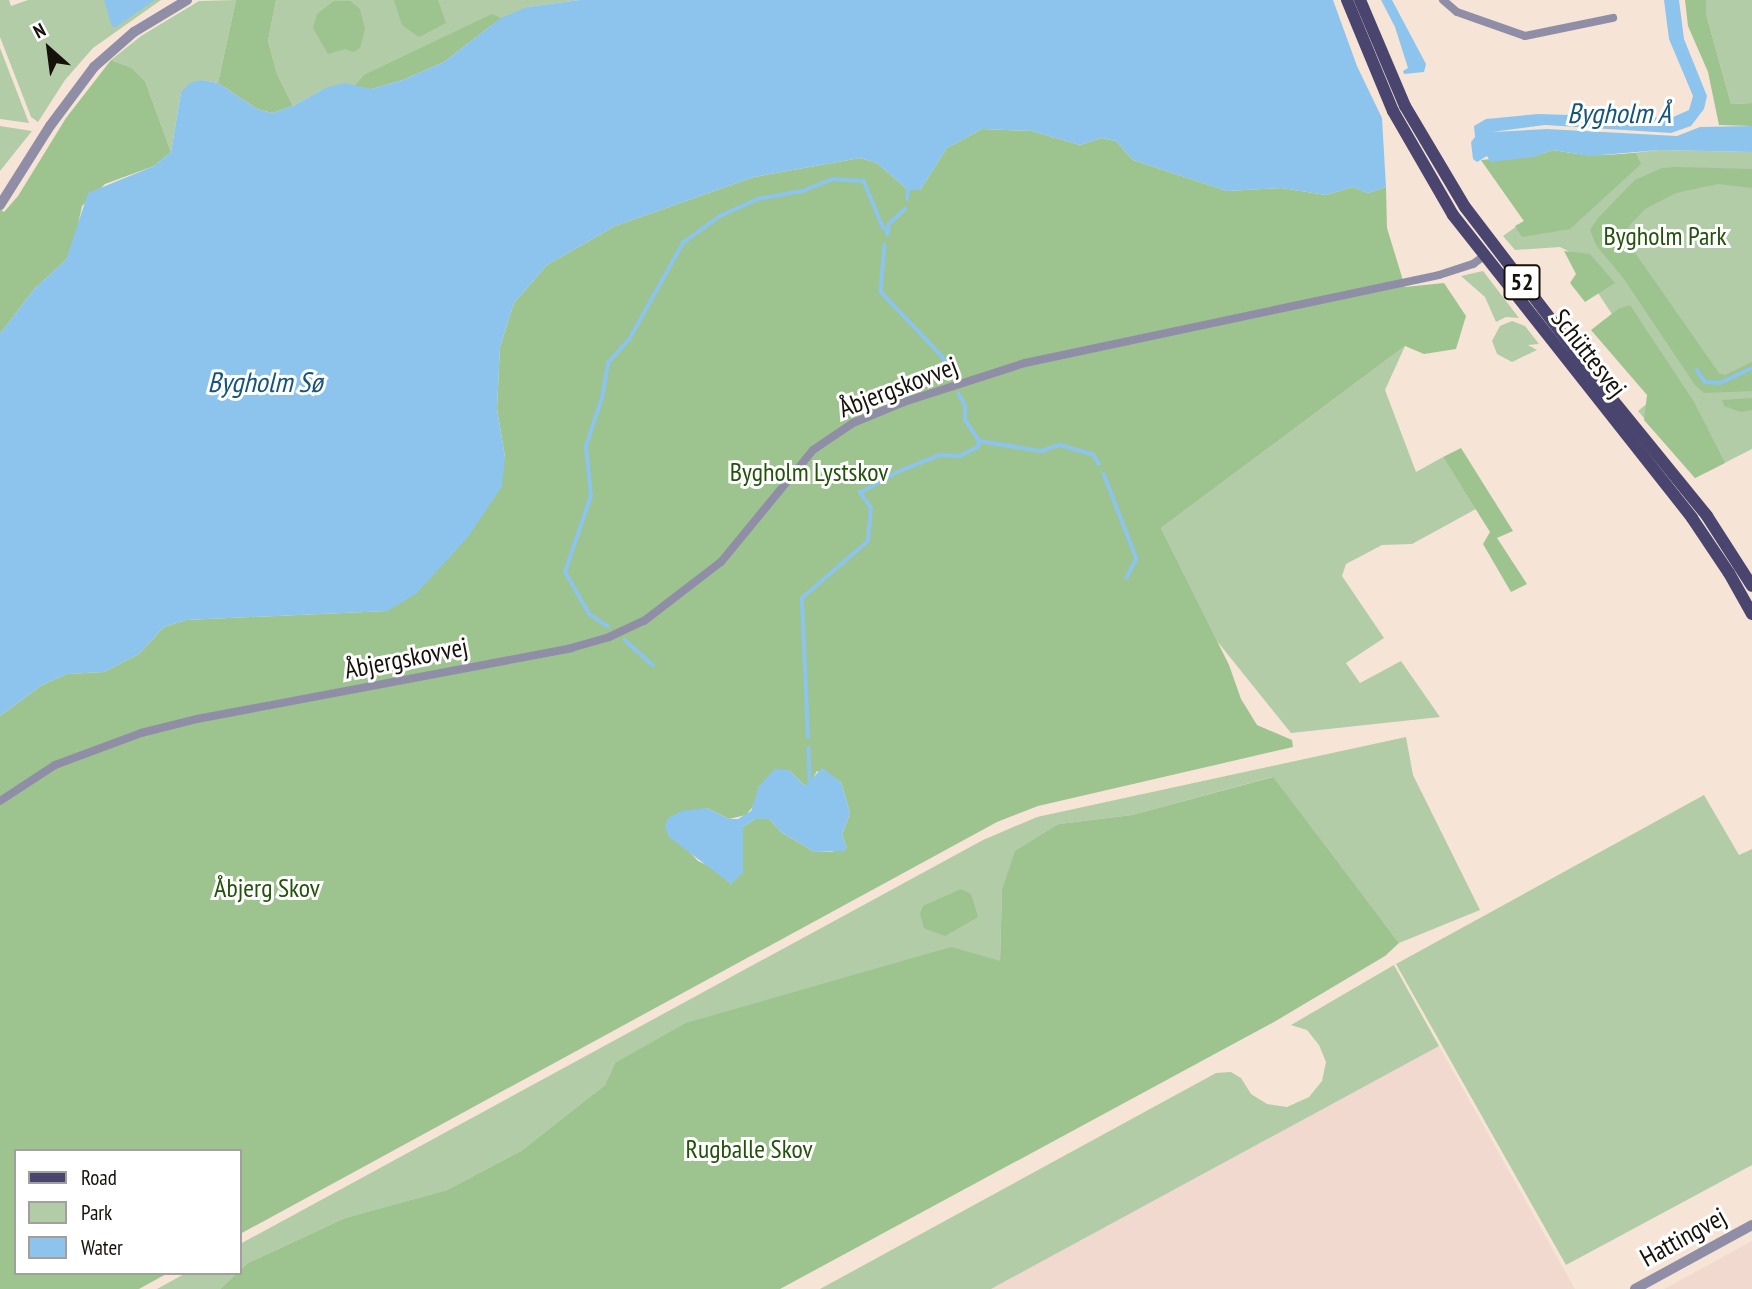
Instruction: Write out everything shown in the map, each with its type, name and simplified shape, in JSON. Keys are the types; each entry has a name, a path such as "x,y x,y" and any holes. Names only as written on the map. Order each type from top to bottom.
{"main road":[{"name":"Schüttesvej","path":"1347,0 1393,111 1454,215 1692,518 1729,572 1752,614"},
{"name":"Schüttesvej","path":"1360,0 1405,106 1465,207 1608,394 1707,516 1752,586"}],"street":[{"path":"0,205 50,126 94,67 134,32 187,0"},
{"path":"1443,0 1457,12 1525,36 1613,18"},
{"name":"Åbjergskovvej","path":"0,801 55,765 141,733 197,719 571,648 610,637 644,621 721,562 813,450 853,423 904,402 1047,357 1439,275 1473,264 1484,256"},
{"name":"Hattingvej","path":"1635,1289 1752,1226"}],"shaded area":[{"path":"1439,1046 1575,1289 991,1289"},
{"path":"1752,1241 1752,1289 1664,1289"}],"green space":[{"path":"0,0 9,0 11,6 28,0 161,0 93,48 65,80 38,122 31,117 0,37"},
{"path":"236,0 218,83 202,80 181,92 171,152 145,81 132,68 111,60 141,36 199,1"},
{"path":"236,0 276,0 268,41 277,74 293,106 272,113 257,109 218,83"},
{"path":"276,0 580,0 527,7 371,89 325,88 293,106 277,74 268,41"},
{"path":"394,0 438,0 446,23 419,37 402,25"},
{"path":"1685,0 1706,0 1706,14 1731,104 1752,103 1752,126 1719,125 1708,72 1688,26"},
{"path":"1706,0 1752,0 1752,103 1731,104 1706,14"},
{"path":"334,1 350,1 360,9 365,29 360,48 353,52 345,49 328,54 313,28 317,14"},
{"path":"492,14 501,18 444,62 403,80 371,89 355,86 364,75"},
{"path":"0,48 29,123 0,119"},
{"path":"111,60 132,68 145,81 171,152 154,166 105,184 82,206 75,239 66,260 35,288 0,334 0,209 4,212 18,196 66,118"},
{"path":"0,126 32,131 0,171"},
{"name":"Bygholm Lystskov","path":"982,129 1032,131 1080,145 1102,138 1116,141 1133,160 1227,191 1282,188 1326,195 1353,187 1368,193 1386,187 1387,228 1405,287 1444,283 1466,316 1456,349 1424,354 1405,346 1161,528 1229,665 1241,699 1257,725 1292,740 1293,747 1038,806 997,822 242,1233 242,1149 14,1149 14,1275 164,1275 139,1289 0,1289 0,716 42,685 67,674 104,672 139,654 164,627 186,620 387,611 505,457 497,409 500,347 514,303 547,265 615,226 754,177 860,158 877,163 908,190 920,190 947,148","holes":["789,770 805,786 817,771 841,782 850,813 842,835 847,848 815,852 782,833 769,819 755,819 743,827 743,862 731,884 711,867 698,861 685,847 707,808 729,819 746,815 754,805 759,786"]},
{"path":"1553,150 1590,156 1636,153 1641,164 1570,229 1522,237 1515,226 1524,221 1481,160 1533,157"},
{"name":"Bygholm Park","path":"1659,150 1752,152 1752,449 1695,478 1638,411 1662,391 1572,253 1560,247 1515,250 1503,236 1524,221 1481,160 1533,157 1540,153 1615,155"},
{"path":"1662,168 1752,169 1752,188 1718,184 1676,193 1645,209 1629,226 1626,240 1719,373 1725,375 1752,362 1752,391 1704,393 1695,385 1624,279 1596,245 1590,230 1635,180"},
{"path":"1564,251 1590,254 1615,283 1585,302 1570,283 1576,274"},
{"path":"1483,271 1519,318 1506,317 1496,322 1485,297 1461,276"},
{"path":"1630,305 1694,402 1725,463 1695,478 1644,420 1647,395 1591,330 1618,309"},
{"path":"1512,321 1525,326 1539,344 1528,345 1537,350 1512,362 1497,354 1492,341 1500,326"},
{"path":"1405,346 1385,390 1416,472 1443,457 1476,509 1412,544 1382,545 1346,564 1342,576 1384,638 1346,663 1360,683 1401,661 1440,717 1291,733 1217,641 1161,528"},
{"path":"1752,398 1752,410 1741,412 1724,406 1722,400"},
{"path":"1461,448 1513,531 1497,538 1527,584 1511,592 1483,544 1490,532 1443,457"},
{"path":"1406,737 1413,775 1480,910 1399,943 1272,777 1132,815 1059,824 1002,890 1000,961 615,1063 605,1085 521,1151 447,1190 345,1218 248,1263 242,1269 242,1243 983,840 1037,817"},
{"name":"Rugballe Skov","path":"1273,777 1399,943 1385,956 1274,1022 780,1289 220,1289 235,1275 242,1275 242,1269 248,1263 345,1218 447,1190 521,1151 605,1085 615,1063 686,1023 951,947 1000,961 1002,890 1015,851 1059,824 1132,815"},
{"path":"1704,795 1739,855 1752,849 1752,1165 1566,1265 1396,964"},
{"path":"961,889 971,894 978,917 945,936 924,928 920,914 923,906"},
{"path":"1394,965 1439,1046 991,1289 820,1289 1216,1073 1231,1072 1241,1078 1251,1094 1267,1104 1287,1107 1309,1097 1322,1081 1326,1062 1319,1045 1307,1030 1291,1025"},
{"path":"182,1275 235,1275 220,1289 157,1289"}],"water":[{"path":"104,0 155,0 116,27 112,27"},
{"name":"Bygholm Sø","path":"580,0 1333,0 1357,66 1382,118 1386,187 1368,193 1353,187 1326,195 1282,188 1227,191 1133,160 1116,141 1102,138 1080,145 1032,131 982,129 947,148 920,190 908,190 877,163 860,158 754,177 615,226 547,265 514,303 500,347 497,409 505,457 502,486 468,537 416,594 387,611 186,620 164,627 139,654 104,672 67,674 42,685 0,716 0,334 35,288 66,260 88,193 154,166 171,152 181,92 190,83 202,80 218,83 257,109 272,113 293,106 325,88 345,83 371,89 403,80 444,62 501,18 527,7"},
{"path":"1381,0 1392,0 1426,64 1424,72 1404,74 1403,71 1408,68 1395,27"},
{"path":"1664,0 1679,0 1684,39 1707,96 1704,109 1691,126 1671,133 1545,125 1492,132 1547,129 1677,136 1700,127 1752,126 1752,152 1659,150 1590,156 1553,150 1533,157 1490,162 1487,156 1477,162 1473,159 1471,142 1475,137 1474,126 1486,119 1538,114 1671,118 1689,110 1693,96 1669,39"},
{"path":"822,768 841,782 850,813 842,835 847,848 844,851 815,852 782,833 769,819 755,819 743,827 743,873 731,884 669,837 665,827 668,818 681,811 707,808 729,819 738,819 751,811 759,786 775,769 789,770 805,786"}],"waterway":[{"path":"608,627 589,614 565,572 591,496 586,446 602,398 608,363 629,340 683,243 720,216 758,199 803,191 833,179 864,181 883,227 888,230"},
{"path":"907,199 908,190"},
{"path":"887,235 889,224 905,209"},
{"path":"885,245 881,292 943,357 952,376"},
{"path":"1697,370 1705,382 1720,383 1752,368"},
{"path":"808,737 802,598 868,541 871,508 860,493 895,473 940,455 960,456 978,447 979,441 965,420 965,406 959,395"},
{"path":"979,441 1041,451 1060,445 1094,455 1099,464"},
{"path":"1104,474 1137,559 1127,578"},
{"path":"625,640 653,665"},
{"path":"809,748 810,783"}],"water label":[{"name":"Bygholm Å","path":"1619,113"}],"park label":[{"name":"Åbjerg Skov","path":"267,888"}]}
